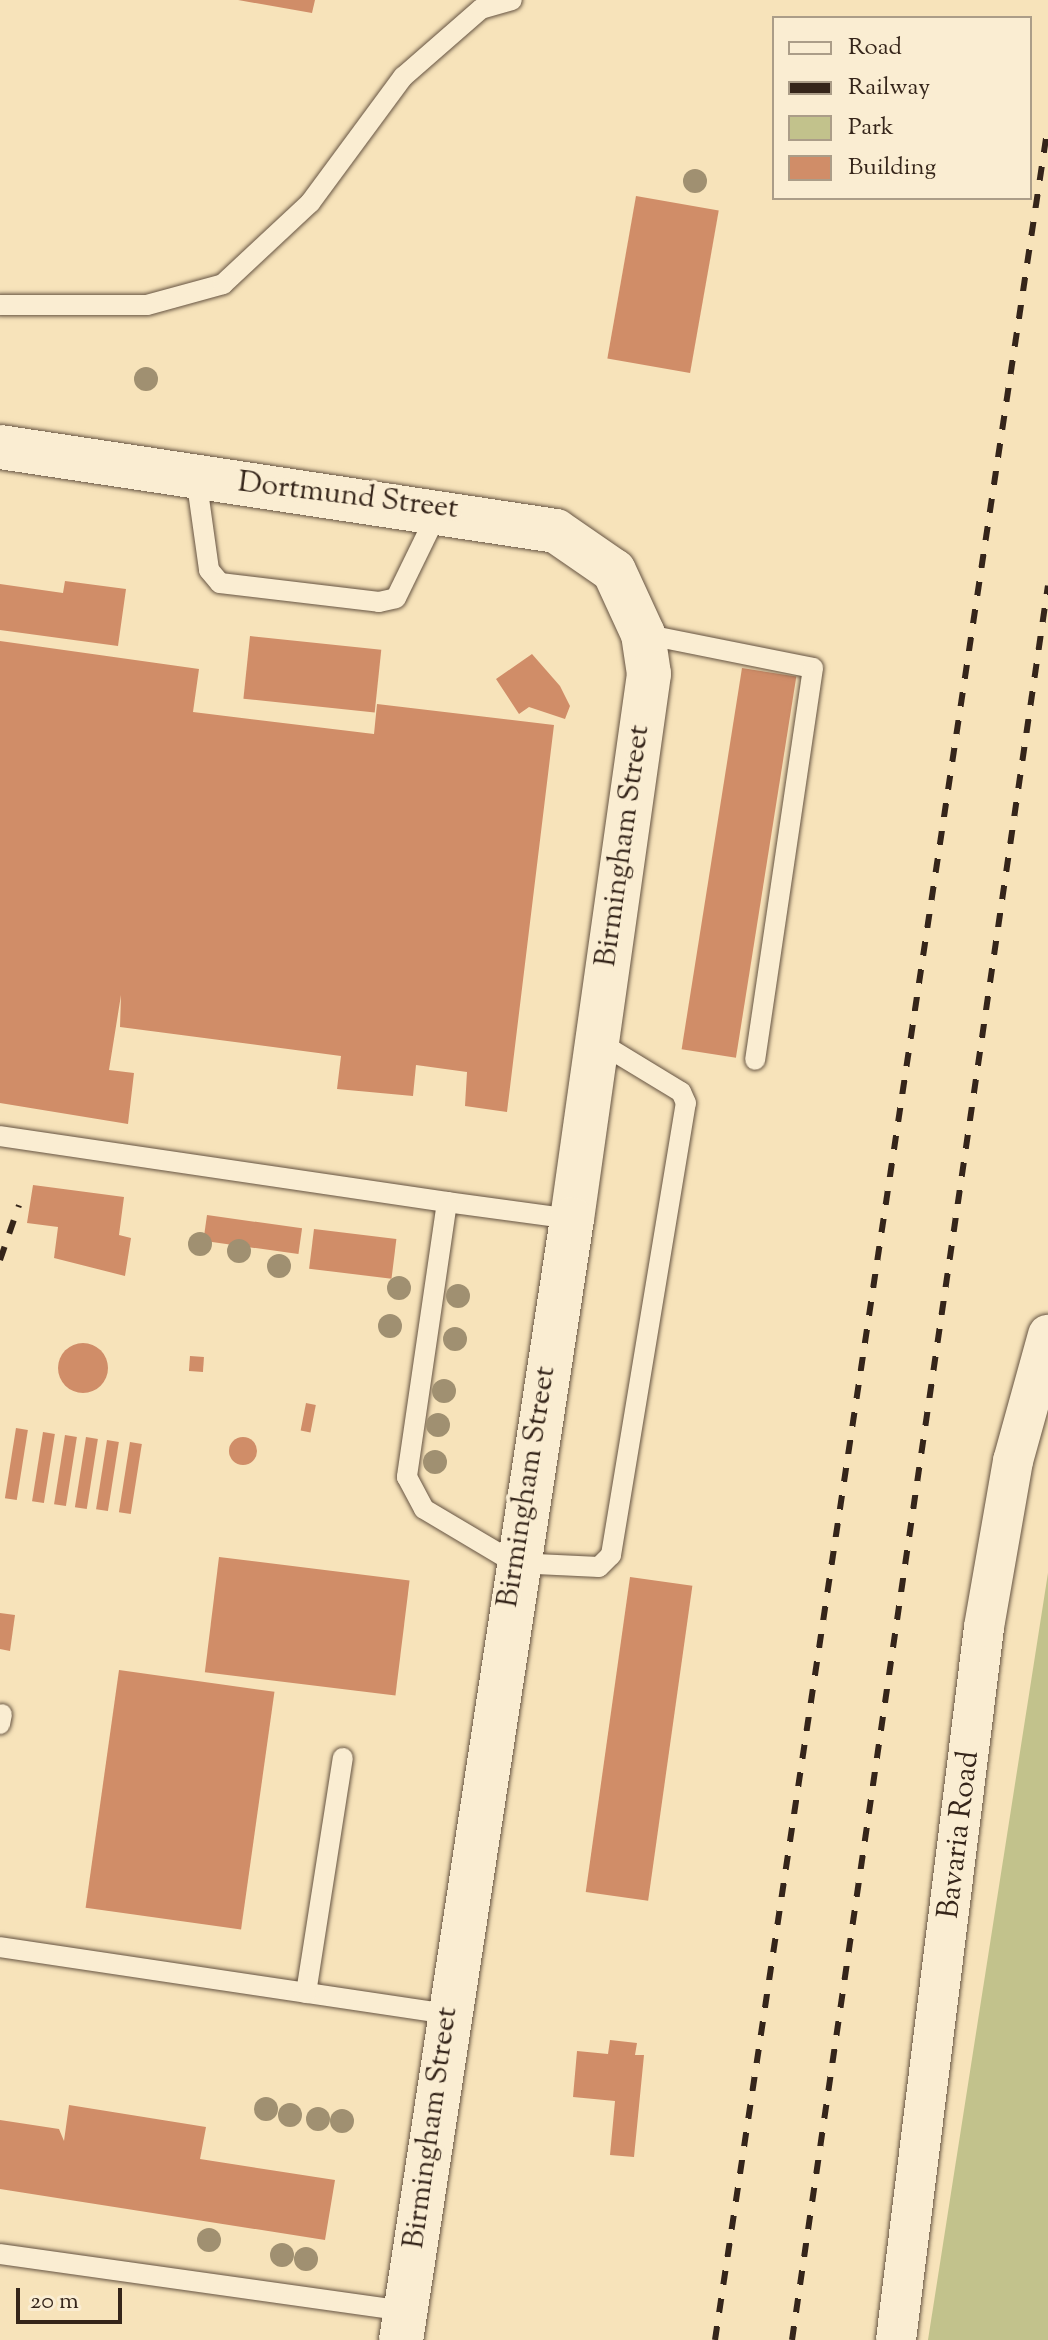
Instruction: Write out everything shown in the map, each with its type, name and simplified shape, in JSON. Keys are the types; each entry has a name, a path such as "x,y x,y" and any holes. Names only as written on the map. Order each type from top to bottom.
{"street":[{"name":"Dortmund Street","path":"0,447 439,509 556,531 614,571 643,634"},
{"name":"Birmingham Street","path":"403,2325 515,1563 572,1219 649,674 643,634"},
{"name":"Bavaria Road","path":"896,2340 984,1627 1013,1461 1048,1335"}],"lane":[{"path":"0,305 147,305 223,284 310,203 403,77 480,4 512,0"},
{"path":"196,477 209,570 220,583 379,602 396,598 439,509"},
{"path":"643,634 813,668 755,1060"},
{"path":"447,1202 407,1477 424,1509 515,1563 599,1567 611,1555 683,1118 681,1092 597,1041"},
{"path":"0,1136 572,1219"},
{"path":"306,1993 343,1758"},
{"path":"0,1947 449,2014"},
{"path":"0,2254 403,2325"}],"green space":[{"path":"1048,1573 1048,2340 928,2340"}],"building":[{"path":"238,0 315,0 312,13"},
{"path":"636,196 719,211 690,373 607,358"},
{"path":"65,581 126,589 118,646 0,630 0,584 63,593"},
{"path":"250,636 381,650 375,712 243,699"},
{"path":"0,641 199,669 193,712 374,734 377,704 554,725 507,1112 465,1106 467,1072 416,1065 413,1096 337,1089 341,1056 120,1027 121,995 109,1070 134,1073 128,1124 0,1103"},
{"path":"532,654 560,686 570,706 565,719 529,707 519,714 496,679"},
{"path":"742,668 796,677 736,1058 682,1049"},
{"path":"33,1185 124,1197 119,1235 131,1238 125,1276 54,1258 58,1227 27,1223"},
{"path":"207,1215 302,1228 298,1254 203,1241"},
{"path":"314,1229 396,1239 392,1279 309,1269"},
{"path":"83,1343 100,1351 108,1368 100,1385 83,1393 66,1385 58,1368 66,1351"},
{"path":"190,1356 204,1357 203,1372 189,1371"},
{"path":"306,1403 316,1405 310,1432 301,1430"},
{"path":"16,1428 28,1430 17,1500 5,1498"},
{"path":"43,1432 55,1434 44,1503 32,1501"},
{"path":"65,1435 77,1437 66,1506 54,1504"},
{"path":"86,1437 98,1439 87,1509 75,1507"},
{"path":"243,1437 253,1441 257,1451 253,1461 243,1465 233,1461 229,1451 233,1441"},
{"path":"107,1440 119,1442 108,1511 96,1509"},
{"path":"130,1442 142,1444 131,1514 119,1512"},
{"path":"219,1557 410,1580 395,1696 205,1672"},
{"path":"630,1577 692,1586 648,1901 586,1892"},
{"path":"0,1613 15,1615 10,1651 0,1649"},
{"path":"119,1670 274,1692 241,1930 86,1908"},
{"path":"610,2040 637,2043 635,2055 644,2055 634,2157 610,2155 615,2101 573,2097 577,2051 608,2054"},
{"path":"69,2105 206,2127 200,2159 335,2180 325,2240 0,2189 0,2120 59,2129 64,2141"}],"railway":[{"path":"715,2340 1048,126"},
{"path":"792,2340 1048,586"},
{"path":"0,1260 19,1205"}]}
